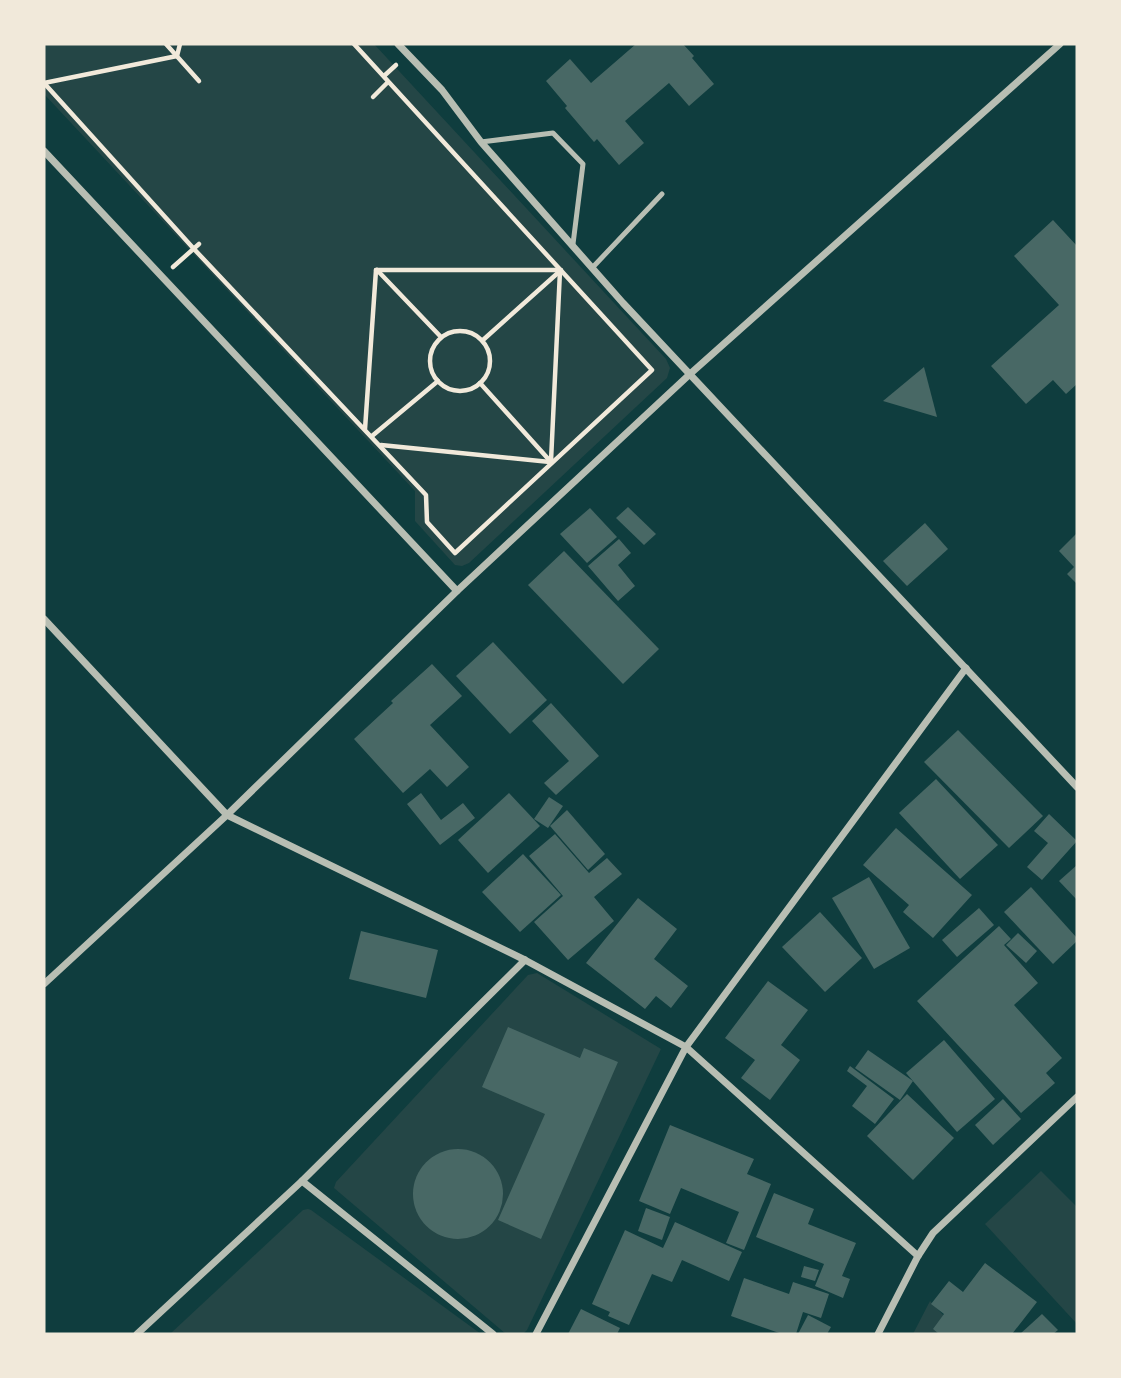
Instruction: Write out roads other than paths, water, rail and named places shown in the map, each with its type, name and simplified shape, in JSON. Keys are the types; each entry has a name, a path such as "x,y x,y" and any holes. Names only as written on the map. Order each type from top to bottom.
{"street":[{"path":"398,44 442,90 481,142 690,374 1077,787"},
{"path":"44,984 226,815 457,591 690,374 1060,44"},
{"path":"44,151 457,591"},
{"path":"44,619 226,815 525,960 686,1047 918,1256"},
{"path":"536,1334 686,1047 966,668"},
{"path":"137,1334 302,1181 525,960"},
{"path":"878,1334 925,1243 941,1224 1077,1097"},
{"path":"302,1181 493,1334"}],"lane":[{"path":"481,142 554,132 583,164 573,244"},
{"path":"593,267 662,194"}]}
